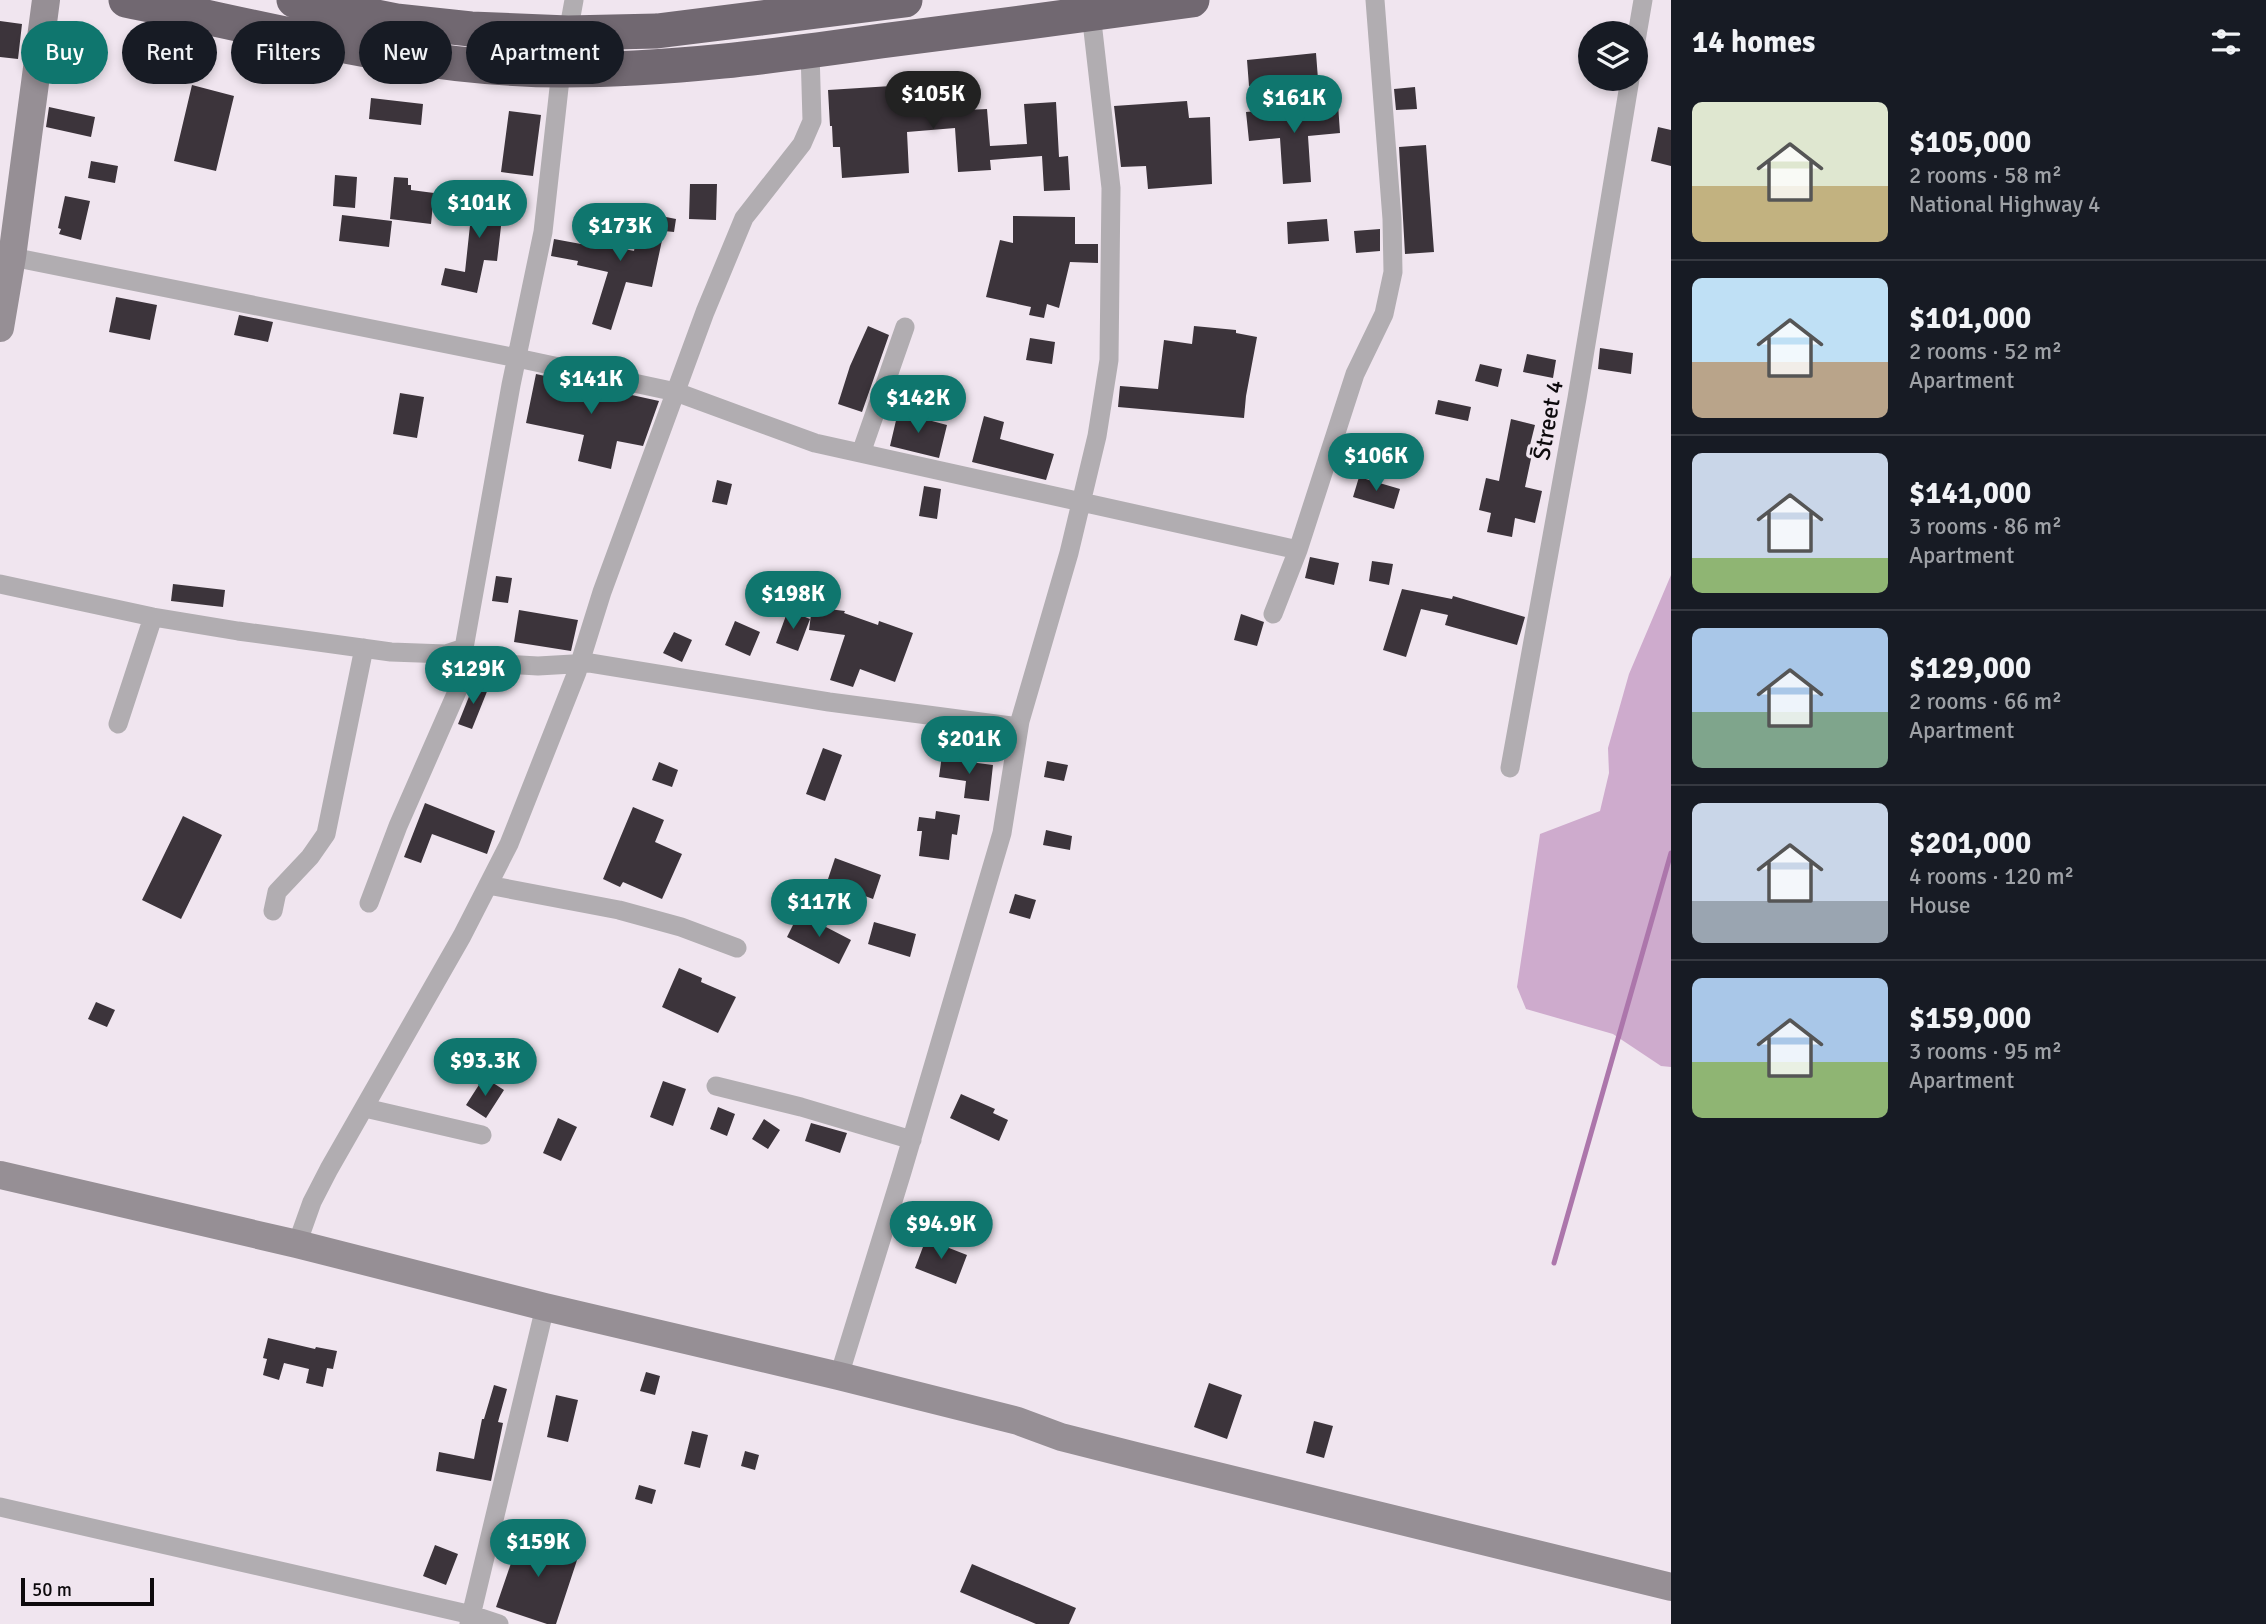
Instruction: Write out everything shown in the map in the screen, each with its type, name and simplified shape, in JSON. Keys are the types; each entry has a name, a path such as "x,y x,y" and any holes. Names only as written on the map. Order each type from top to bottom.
{"highway":[{"path":"126,0 393,54 466,65"},
{"path":"294,0 396,21 471,29 571,16 657,31 905,0"},
{"path":"624,68 810,51 1192,0"}],"street":[{"path":"0,328 46,0"},
{"path":"1273,614 1298,550 1355,374 1384,314 1393,272 1392,219 1375,0"},
{"path":"1639,21 1643,0"},
{"path":"839,1376 1002,833 1019,727 1097,436 1109,360 1111,188 1091,13"},
{"path":"297,1244 312,1202 509,844 579,665 602,592 705,312 744,218 802,144 812,121 810,51"},
{"path":"369,903 467,655 517,358 543,232 559,84"},
{"name":"S̄treet 4","path":"1510,768 1577,398 1628,91"},
{"path":"12,257 676,392 815,443 1298,550"},
{"path":"861,453 905,327"},
{"path":"0,584 153,617 364,648 467,655 538,666 590,663 829,702 1019,727"},
{"path":"118,724 153,617"},
{"path":"273,911 277,892 310,857 326,834 364,648"},
{"path":"488,885 619,910 681,927 737,948"},
{"path":"716,1086 912,1140"},
{"path":"365,1108 482,1135"},
{"path":"1,1181 297,1244 545,1307 839,1376 1017,1421 1061,1437 1671,1587"},
{"path":"470,1619 545,1307"},
{"path":"0,1507 499,1624"}],"shaded area":[{"path":"1671,575 1671,1067 1661,1066 1613,1034 1526,1009 1517,987 1540,834 1600,811 1609,773 1608,748 1629,674"}],"building":[{"path":"0,21 21,24 18,59 0,57"},
{"path":"1316,53 1318,79 1249,86 1247,60"},
{"path":"943,73 947,111 987,109 990,146 1027,144 1024,104 1056,102 1059,157 1068,156 1070,190 1044,191 1042,156 990,160 991,170 958,172 955,128 907,132 909,173 842,178 840,147 833,147 828,90 907,85 906,77"},
{"path":"192,85 234,96 216,171 174,161"},
{"path":"1415,87 1417,109 1396,110 1394,89"},
{"path":"371,98 423,104 421,125 369,119"},
{"path":"1187,101 1189,118 1210,117 1212,184 1148,189 1146,166 1121,167 1114,106"},
{"path":"1338,104 1340,133 1308,136 1311,182 1283,184 1280,138 1249,141 1246,112"},
{"path":"49,107 95,117 91,137 46,127"},
{"path":"509,111 541,115 533,176 501,172"},
{"path":"1658,127 1671,130 1671,166 1651,161"},
{"path":"1426,145 1434,252 1405,254 1399,147"},
{"path":"91,161 118,166 115,183 88,178"},
{"path":"335,175 357,177 355,208 333,206"},
{"path":"394,177 408,178 411,190 434,193 431,224 390,219"},
{"path":"690,184 717,184 716,220 689,219"},
{"path":"474,188 505,192 497,261 484,260 477,293 441,285 445,268 465,272"},
{"path":"65,196 90,201 81,240 59,234"},
{"path":"641,212 676,219 674,232 664,231 652,287 626,282 611,330 592,324 608,272 577,265 578,261 551,256 554,239 581,244 582,240 634,251"},
{"path":"342,215 392,221 389,247 339,241"},
{"path":"1013,216 1075,217 1075,244 1098,244 1098,263 1070,262 1059,308 1047,304 1044,318 1029,315 1031,307 986,297 1000,240 1013,243"},
{"path":"1327,219 1329,241 1288,244 1287,222"},
{"path":"1380,229 1380,251 1356,253 1354,231"},
{"path":"116,297 157,305 150,340 109,332"},
{"path":"239,315 273,322 268,342 234,335"},
{"path":"868,326 889,335 862,412 838,404 850,366"},
{"path":"1194,326 1236,330 1236,333 1257,337 1244,418 1118,407 1120,386 1158,389 1164,340 1192,344"},
{"path":"1030,338 1055,342 1052,364 1026,360"},
{"path":"1600,348 1633,353 1631,374 1598,369"},
{"path":"1527,354 1556,360 1553,378 1523,372"},
{"path":"1480,364 1502,369 1498,387 1475,381"},
{"path":"536,374 659,401 643,446 617,441 611,469 578,461 584,435 526,423"},
{"path":"400,393 424,397 417,438 393,434"},
{"path":"1438,400 1471,407 1468,421 1435,414"},
{"path":"898,412 947,425 939,458 890,446"},
{"path":"984,416 1004,422 1000,439 1054,454 1046,480 972,462"},
{"path":"1511,419 1535,425 1528,453 1532,454 1525,487 1542,491 1535,523 1515,518 1512,537 1487,532 1491,513 1479,510 1486,478 1499,481"},
{"path":"1359,477 1400,489 1394,509 1353,497"},
{"path":"717,480 732,484 727,505 712,502"},
{"path":"924,486 941,489 937,519 919,516"},
{"path":"1310,557 1339,563 1334,585 1305,578"},
{"path":"1372,561 1393,564 1389,585 1369,581"},
{"path":"496,576 512,578 508,603 492,601"},
{"path":"173,584 225,590 223,607 171,601"},
{"path":"1402,589 1452,599 1453,596 1525,617 1517,645 1445,625 1448,615 1421,609 1406,657 1383,650"},
{"path":"812,607 845,611 844,613 878,625 879,621 913,633 895,682 860,669 853,687 830,680 845,635 809,630"},
{"path":"519,610 578,620 571,651 514,642"},
{"path":"788,610 810,619 798,651 776,643"},
{"path":"1241,614 1264,622 1257,646 1234,640"},
{"path":"735,621 760,632 750,656 725,645"},
{"path":"674,632 692,640 682,662 663,653"},
{"path":"474,684 488,689 472,729 458,724"},
{"path":"823,748 842,755 825,801 806,794"},
{"path":"942,755 993,765 989,801 964,798 966,781 939,777"},
{"path":"1047,761 1068,765 1064,781 1044,777"},
{"path":"659,762 678,770 672,787 652,780"},
{"path":"425,803 495,831 487,854 432,834 421,863 404,857"},
{"path":"633,807 664,820 655,842 682,854 662,899 623,882 620,887 603,879"},
{"path":"936,811 960,815 957,835 952,834 949,860 919,856 922,831 917,831 919,817 935,819"},
{"path":"183,816 222,835 181,919 142,900"},
{"path":"1046,830 1072,836 1070,850 1043,845"},
{"path":"835,858 881,875 873,899 827,882"},
{"path":"1015,894 1036,900 1030,919 1009,913"},
{"path":"799,913 851,940 839,964 787,937"},
{"path":"874,922 916,934 910,957 868,944"},
{"path":"679,968 702,978 701,982 736,997 718,1033 662,1007"},
{"path":"96,1002 115,1010 107,1027 88,1019"},
{"path":"484,1077 504,1090 486,1118 466,1105"},
{"path":"663,1081 686,1089 673,1126 650,1117"},
{"path":"961,1094 995,1109 993,1113 1008,1120 999,1141 950,1118"},
{"path":"718,1107 735,1114 727,1136 710,1129"},
{"path":"558,1118 577,1127 561,1161 543,1153"},
{"path":"764,1119 780,1130 768,1149 752,1139"},
{"path":"811,1123 847,1133 840,1153 805,1141"},
{"path":"926,1239 967,1255 956,1284 915,1268"},
{"path":"268,1338 315,1349 337,1351 333,1369 327,1368 323,1387 306,1383 309,1369 284,1363 279,1380 263,1375 267,1359 263,1358"},
{"path":"646,1372 660,1376 655,1395 640,1391"},
{"path":"1209,1383 1242,1395 1227,1439 1194,1427"},
{"path":"494,1385 507,1389 498,1422 503,1423 491,1481 436,1471 439,1452 474,1459 482,1419"},
{"path":"556,1395 578,1400 568,1442 547,1437"},
{"path":"1314,1421 1333,1426 1324,1458 1306,1453"},
{"path":"692,1431 708,1435 700,1468 684,1464"},
{"path":"745,1451 759,1455 755,1470 741,1466"},
{"path":"639,1485 656,1490 652,1504 635,1499"},
{"path":"522,1531 580,1551 556,1624 547,1624 496,1607"},
{"path":"435,1545 458,1554 446,1585 423,1576"},
{"path":"972,1564 1076,1608 1069,1624 1036,1624 960,1592"}],"waterway":[{"path":"1554,1263 1671,853"}]}
